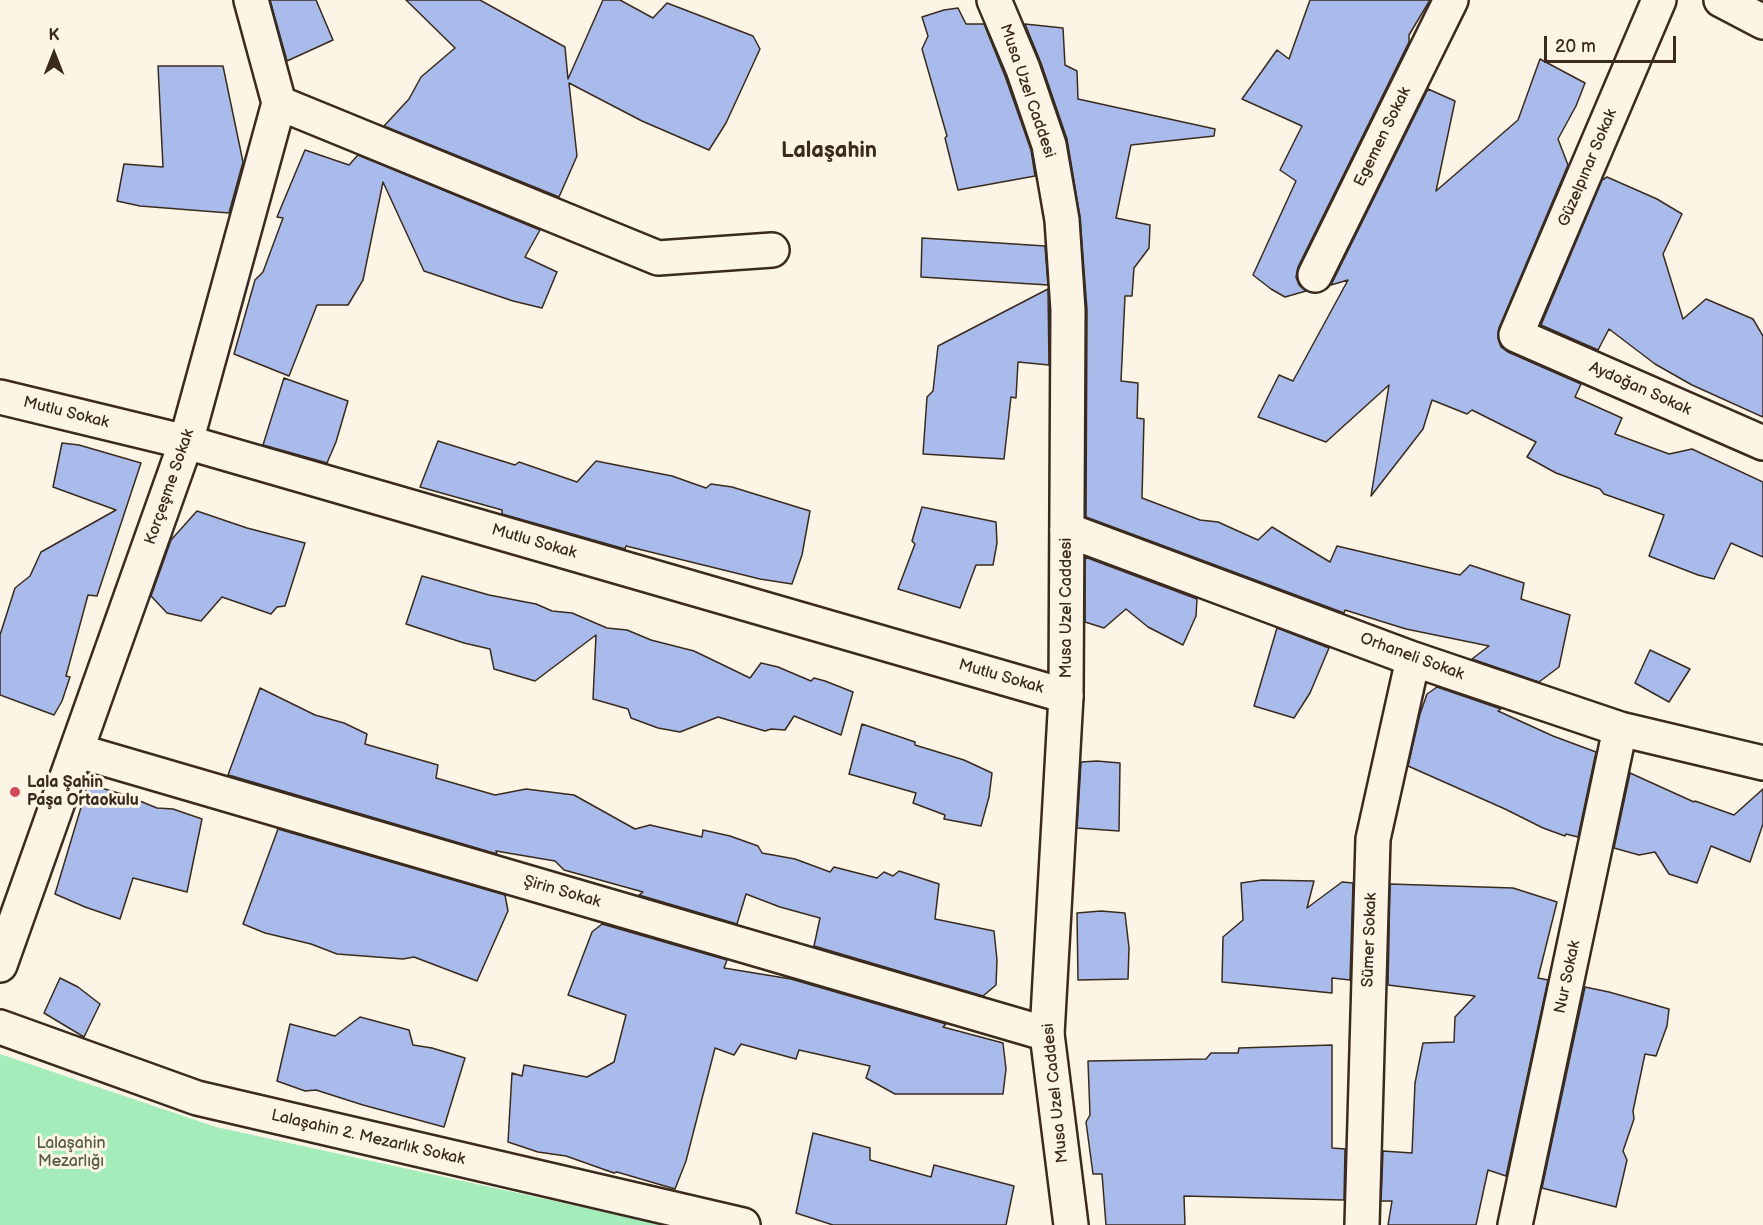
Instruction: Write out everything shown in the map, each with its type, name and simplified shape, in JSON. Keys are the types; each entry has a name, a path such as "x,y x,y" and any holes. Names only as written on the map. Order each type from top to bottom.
{"street":[{"path":"251,0 279,103 658,258 772,250"},
{"name":"Musa Uzel Caddesi","path":"994,0 1023,69 1049,145 1062,220 1068,310 1066,696 1047,1034 1071,1225"},
{"name":"Egemen Sokak","path":"1315,274 1451,0"},
{"name":"Güzelpınar Sokak","path":"1516,335 1659,0"},
{"path":"1721,0 1763,22"},
{"name":"Korçeşme Sokak","path":"0,965 186,442 279,103"},
{"name":"Aydoğan Sokak","path":"1516,335 1763,443"},
{"name":"Mutlu Sokak","path":"0,397 186,442 1066,696"},
{"name":"Orhaneli Sokak","path":"1067,530 1413,659 1620,729 1763,762"},
{"name":"Sümer Sokak","path":"1362,1225 1373,838 1413,659"},
{"name":"Nur Sokak","path":"1515,1225 1620,729"},
{"name":"Şirin Sokak","path":"78,751 1047,1034"},
{"name":"Lalaşahin 2. Mezarlık Sokak","path":"0,1027 197,1098 744,1225"}],"green space":[{"name":"Lalaşahin Mezarlığı","path":"0,1054 216,1127 664,1225 0,1225"}],"building":[{"path":"270,0 316,0 333,40 287,61"},
{"path":"406,0 480,0 565,47 568,79 603,0 620,0 653,18 667,3 753,36 760,49 726,123 709,150 642,121 569,83 577,156 559,197 384,126 409,99 421,77 455,48"},
{"path":"1310,0 1430,0 1409,35 1409,42 1298,267 1296,277 1299,285 1306,291 1285,297 1253,275 1296,181 1280,170 1302,126 1242,99 1277,50 1289,59"},
{"path":"958,8 966,24 984,24 1031,150 1035,176 958,190 945,138 947,136 922,49 928,36 922,17"},
{"path":"1025,24 1063,28 1065,65 1077,71 1078,99 1215,129 1214,136 1131,145 1116,218 1150,225 1149,248 1134,268 1132,296 1125,296 1121,381 1138,383 1137,418 1144,419 1142,498 1200,520 1218,522 1258,540 1272,527 1330,562 1337,546 1460,575 1470,565 1524,583 1521,599 1570,615 1559,667 1539,682 1472,659 1489,646 1406,629 1345,610 1344,613 1086,517 1087,310 1080,217 1067,139"},
{"path":"1540,59 1585,83 1576,106 1558,139 1568,165 1499,328 1498,338 1501,347 1581,384 1575,397 1622,418 1615,434 1669,454 1692,449 1763,482 1763,557 1731,543 1714,579 1649,556 1664,515 1604,494 1600,489 1556,473 1527,457 1536,442 1472,410 1467,414 1432,400 1423,429 1371,496 1389,385 1326,442 1258,417 1279,375 1293,381 1348,280 1331,285 1428,89 1455,101 1436,191 1518,120"},
{"path":"158,66 223,66 243,162 229,213 140,206 117,201 124,164 163,167"},
{"path":"305,150 349,165 358,155 540,230 525,257 557,272 542,308 513,301 424,271 383,182 363,280 348,305 317,305 289,376 234,354 255,280 263,272 283,218 277,217"},
{"path":"1607,177 1657,199 1682,214 1663,254 1683,319 1706,299 1753,319 1763,336 1763,417 1692,385 1655,364 1609,329 1598,350 1541,325 1602,180"},
{"path":"922,238 1045,246 1048,285 921,277"},
{"path":"1048,289 1049,365 1018,362 1016,398 1011,397 1004,459 923,454 927,397 933,391 938,346"},
{"path":"284,378 348,401 327,463 263,445"},
{"path":"438,441 515,465 519,462 577,482 596,461 672,476 706,488 711,484 732,487 810,511 802,555 792,584 760,579 626,546 625,549 502,514 502,510 420,487"},
{"path":"62,443 79,445 141,463 97,596 88,595 66,676 70,677 62,701 54,715 0,695 0,635 15,588 30,576 41,552 116,510 53,487"},
{"path":"922,507 996,522 997,543 993,565 976,565 960,608 898,589 915,544 912,541"},
{"path":"197,511 247,528 305,543 285,606 277,607 271,614 222,597 201,621 167,613 151,596 171,540"},
{"path":"1085,557 1197,599 1196,616 1183,645 1148,627 1126,609 1104,628 1085,622"},
{"path":"422,576 489,595 536,604 552,611 572,613 607,628 627,630 651,640 694,651 750,678 761,663 778,667 811,681 814,678 825,681 853,692 841,735 794,716 785,730 765,731 718,717 680,732 658,728 631,718 628,709 593,699 596,635 535,681 494,669 490,649 406,624"},
{"path":"1277,628 1329,648 1310,693 1294,718 1254,706"},
{"path":"1650,650 1690,669 1669,702 1635,683"},
{"path":"1437,687 1501,709 1498,711 1553,736 1596,752 1578,837 1566,834 1565,836 1543,828 1408,766 1427,694"},
{"path":"260,688 315,715 344,723 367,734 365,744 438,765 436,778 495,795 526,789 574,795 635,829 650,825 702,837 703,830 758,846 762,853 795,859 830,872 834,867 877,878 884,872 893,876 899,871 939,884 935,919 994,931 997,960 996,985 983,996 814,946 820,918 780,907 746,894 737,924 639,895 643,892 564,870 555,861 496,851 497,854 228,775"},
{"path":"862,724 915,742 915,745 964,760 992,773 989,797 981,826 944,819 945,815 913,803 916,793 849,774"},
{"path":"1081,762 1120,763 1119,831 1077,828"},
{"path":"1630,773 1694,802 1734,815 1763,789 1763,824 1750,862 1711,846 1697,883 1669,874 1655,852 1639,855 1614,848"},
{"path":"88,784 157,808 173,809 202,819 187,892 133,878 120,919 55,894"},
{"path":"278,829 505,895 508,911 477,981 414,957 403,959 337,954 311,944 265,933 243,924"},
{"path":"1262,880 1314,881 1307,908 1342,882 1353,883 1350,980 1332,978 1332,993 1222,982 1223,937 1243,920 1241,883"},
{"path":"1390,884 1513,888 1557,902 1538,978 1548,980 1506,1176 1488,1170 1476,1225 1388,1225 1392,1201 1381,1201 1383,1151 1412,1153 1415,1083 1423,1043 1454,1042 1455,1017 1475,996 1388,985"},
{"path":"1101,911 1125,913 1129,948 1128,979 1078,980 1077,913"},
{"path":"602,924 727,960 724,968 791,979 946,1024 943,1027 1003,1043 1006,1069 1003,1094 895,1094 866,1078 870,1066 799,1050 796,1059 741,1044 734,1055 715,1048 686,1161 675,1189 614,1173 566,1156 538,1152 508,1142 512,1073 522,1076 524,1065 587,1077 614,1062 626,1015 568,995 592,932"},
{"path":"60,978 78,987 100,1004 84,1037 44,1013"},
{"path":"1585,987 1669,1009 1667,1026 1656,1056 1645,1054 1633,1111 1634,1119 1623,1151 1627,1160 1616,1207 1542,1188"},
{"path":"360,1017 409,1030 413,1045 465,1058 444,1127 316,1090 305,1091 277,1081 290,1024 335,1036"},
{"path":"1332,1045 1332,1148 1345,1149 1344,1200 1184,1196 1185,1225 1106,1225 1102,1174 1093,1174 1086,1122 1090,1115 1088,1061 1206,1059 1211,1053 1238,1053 1239,1048"},
{"path":"813,1133 870,1148 870,1160 931,1177 934,1165 1014,1186 1006,1225 833,1225 796,1213"}],"place":[{"name":"Lala Şahin Paşa Ortaokulu","path":"15,792"}],"district":[{"name":"Lalaşahin","path":"829,151"}]}
